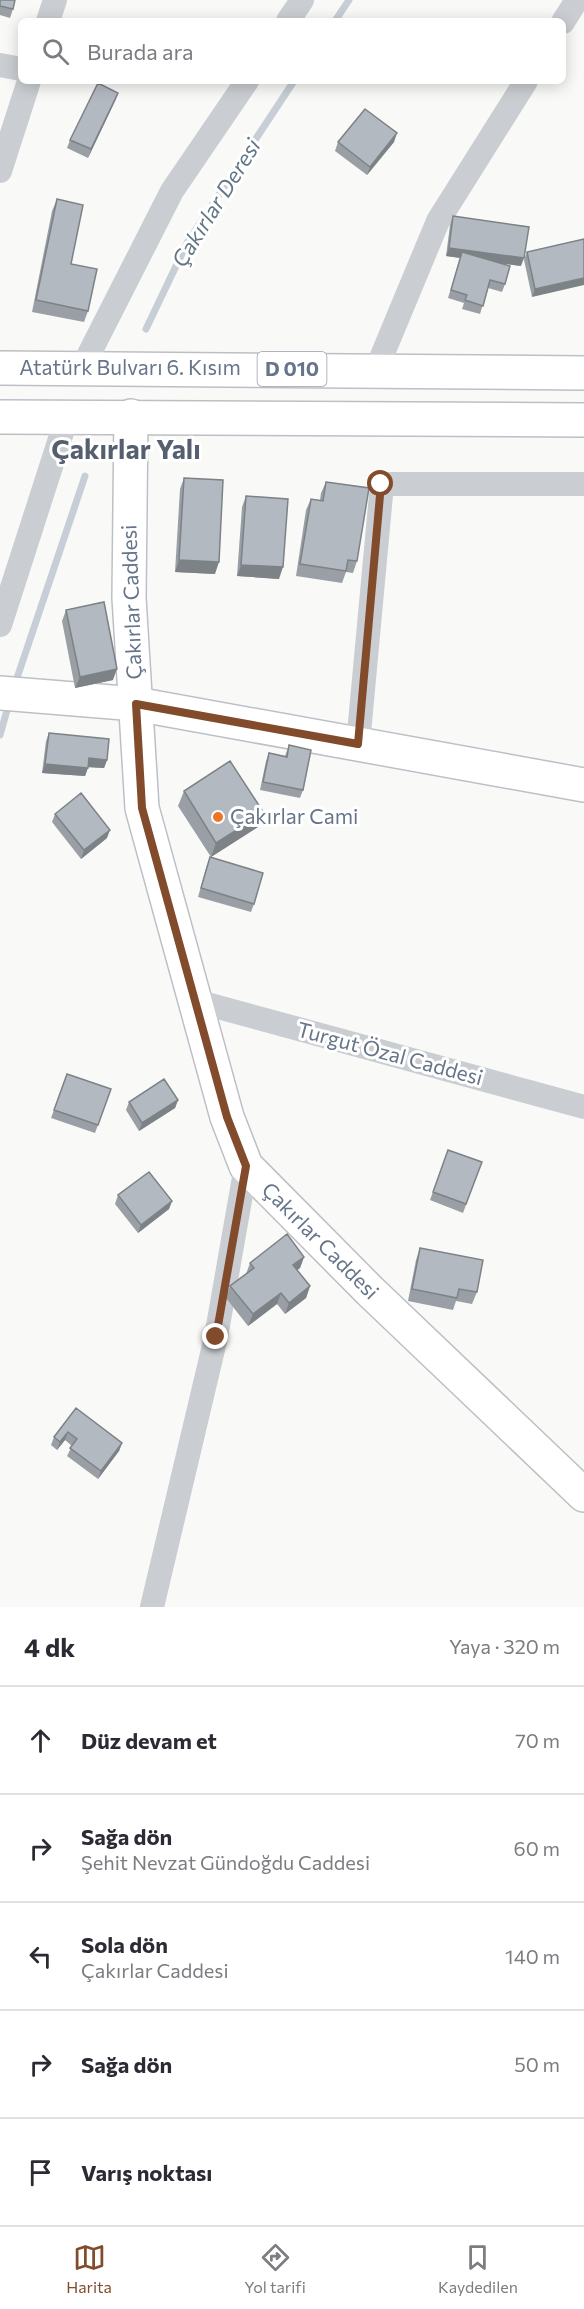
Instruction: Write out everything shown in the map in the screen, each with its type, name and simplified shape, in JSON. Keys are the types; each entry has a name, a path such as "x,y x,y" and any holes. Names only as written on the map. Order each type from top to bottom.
{"main road":[{"name":"Atatürk Bulvarı 6. Kısım","path":"0,368 584,373"},
{"name":"Çakırlar Caddesi","path":"131,416 129,598 142,808 227,1117 246,1166 370,1291 584,1495"},
{"name":"D 010","path":"0,417 584,420"},
{"path":"14,694 136,704 584,785"}],"street":[{"path":"49,18 55,0"},
{"path":"290,18 302,0"},
{"path":"566,18 577,0"},
{"path":"0,64 18,68"},
{"path":"0,171 28,84"},
{"path":"82,368 172,192 245,84"},
{"path":"376,370 438,221 524,84"},
{"path":"0,625 67,417"},
{"path":"358,744 381,484 584,484"},
{"name":"Turgut Özal Caddesi","path":"196,1001 584,1107"},
{"path":"152,1607 216,1337 246,1166"}],"building":[{"path":"0,0 15,0 13,9 0,6"},
{"path":"98,84 118,93 91,149 70,140"},
{"path":"365,109 397,133 370,167 338,142"},
{"path":"57,199 83,205 71,264 97,269 88,311 36,300"},
{"path":"453,216 529,227 524,258 449,248"},
{"path":"584,239 584,278 535,289 527,252"},
{"path":"462,252 510,266 505,284 490,280 483,306 465,300 467,295 451,290"},
{"path":"184,478 223,480 219,562 179,560"},
{"path":"326,482 369,488 357,561 348,560 346,571 300,564 311,499 323,501"},
{"path":"246,496 288,499 283,567 241,565"},
{"path":"104,602 117,669 80,677 66,610"},
{"path":"49,733 109,739 107,760 89,758 88,768 45,764"},
{"path":"289,745 311,750 303,790 263,782 269,753 287,757"},
{"name":"Çakırlar Cami","path":"230,761 264,813 216,843 184,791"},
{"path":"81,793 110,830 84,850 55,814"},
{"path":"210,857 263,873 254,904 201,888"},
{"path":"67,1074 111,1089 98,1125 54,1110"},
{"path":"164,1079 178,1100 142,1123 129,1102"},
{"path":"448,1150 482,1162 466,1204 433,1192"},
{"path":"149,1172 172,1201 141,1225 118,1195"},
{"path":"287,1234 304,1257 293,1265 310,1286 289,1303 281,1293 253,1314 230,1286 254,1268 250,1263"},
{"path":"420,1248 483,1260 477,1292 459,1289 457,1298 412,1289"},
{"path":"76,1408 122,1443 101,1471 70,1448 77,1439 68,1432 60,1442 54,1437"}],"waterway":[{"name":"Çakırlar Deresi","path":"337,18 349,0"},
{"name":"Çakırlar Deresi","path":"146,329 187,243 292,84"},
{"name":"Çakırlar Deresi","path":"14,687 85,476"},
{"name":"Çakırlar Deresi","path":"0,735 9,703"}],"place":[{"name":"Çakırlar Cami","path":"218,817"}],"district":[{"name":"Çakırlar Yalı","path":"126,450"}],"route":[{"path":"216,1337 246,1166 227,1117 142,808 136,704 358,744 381,484"}]}
